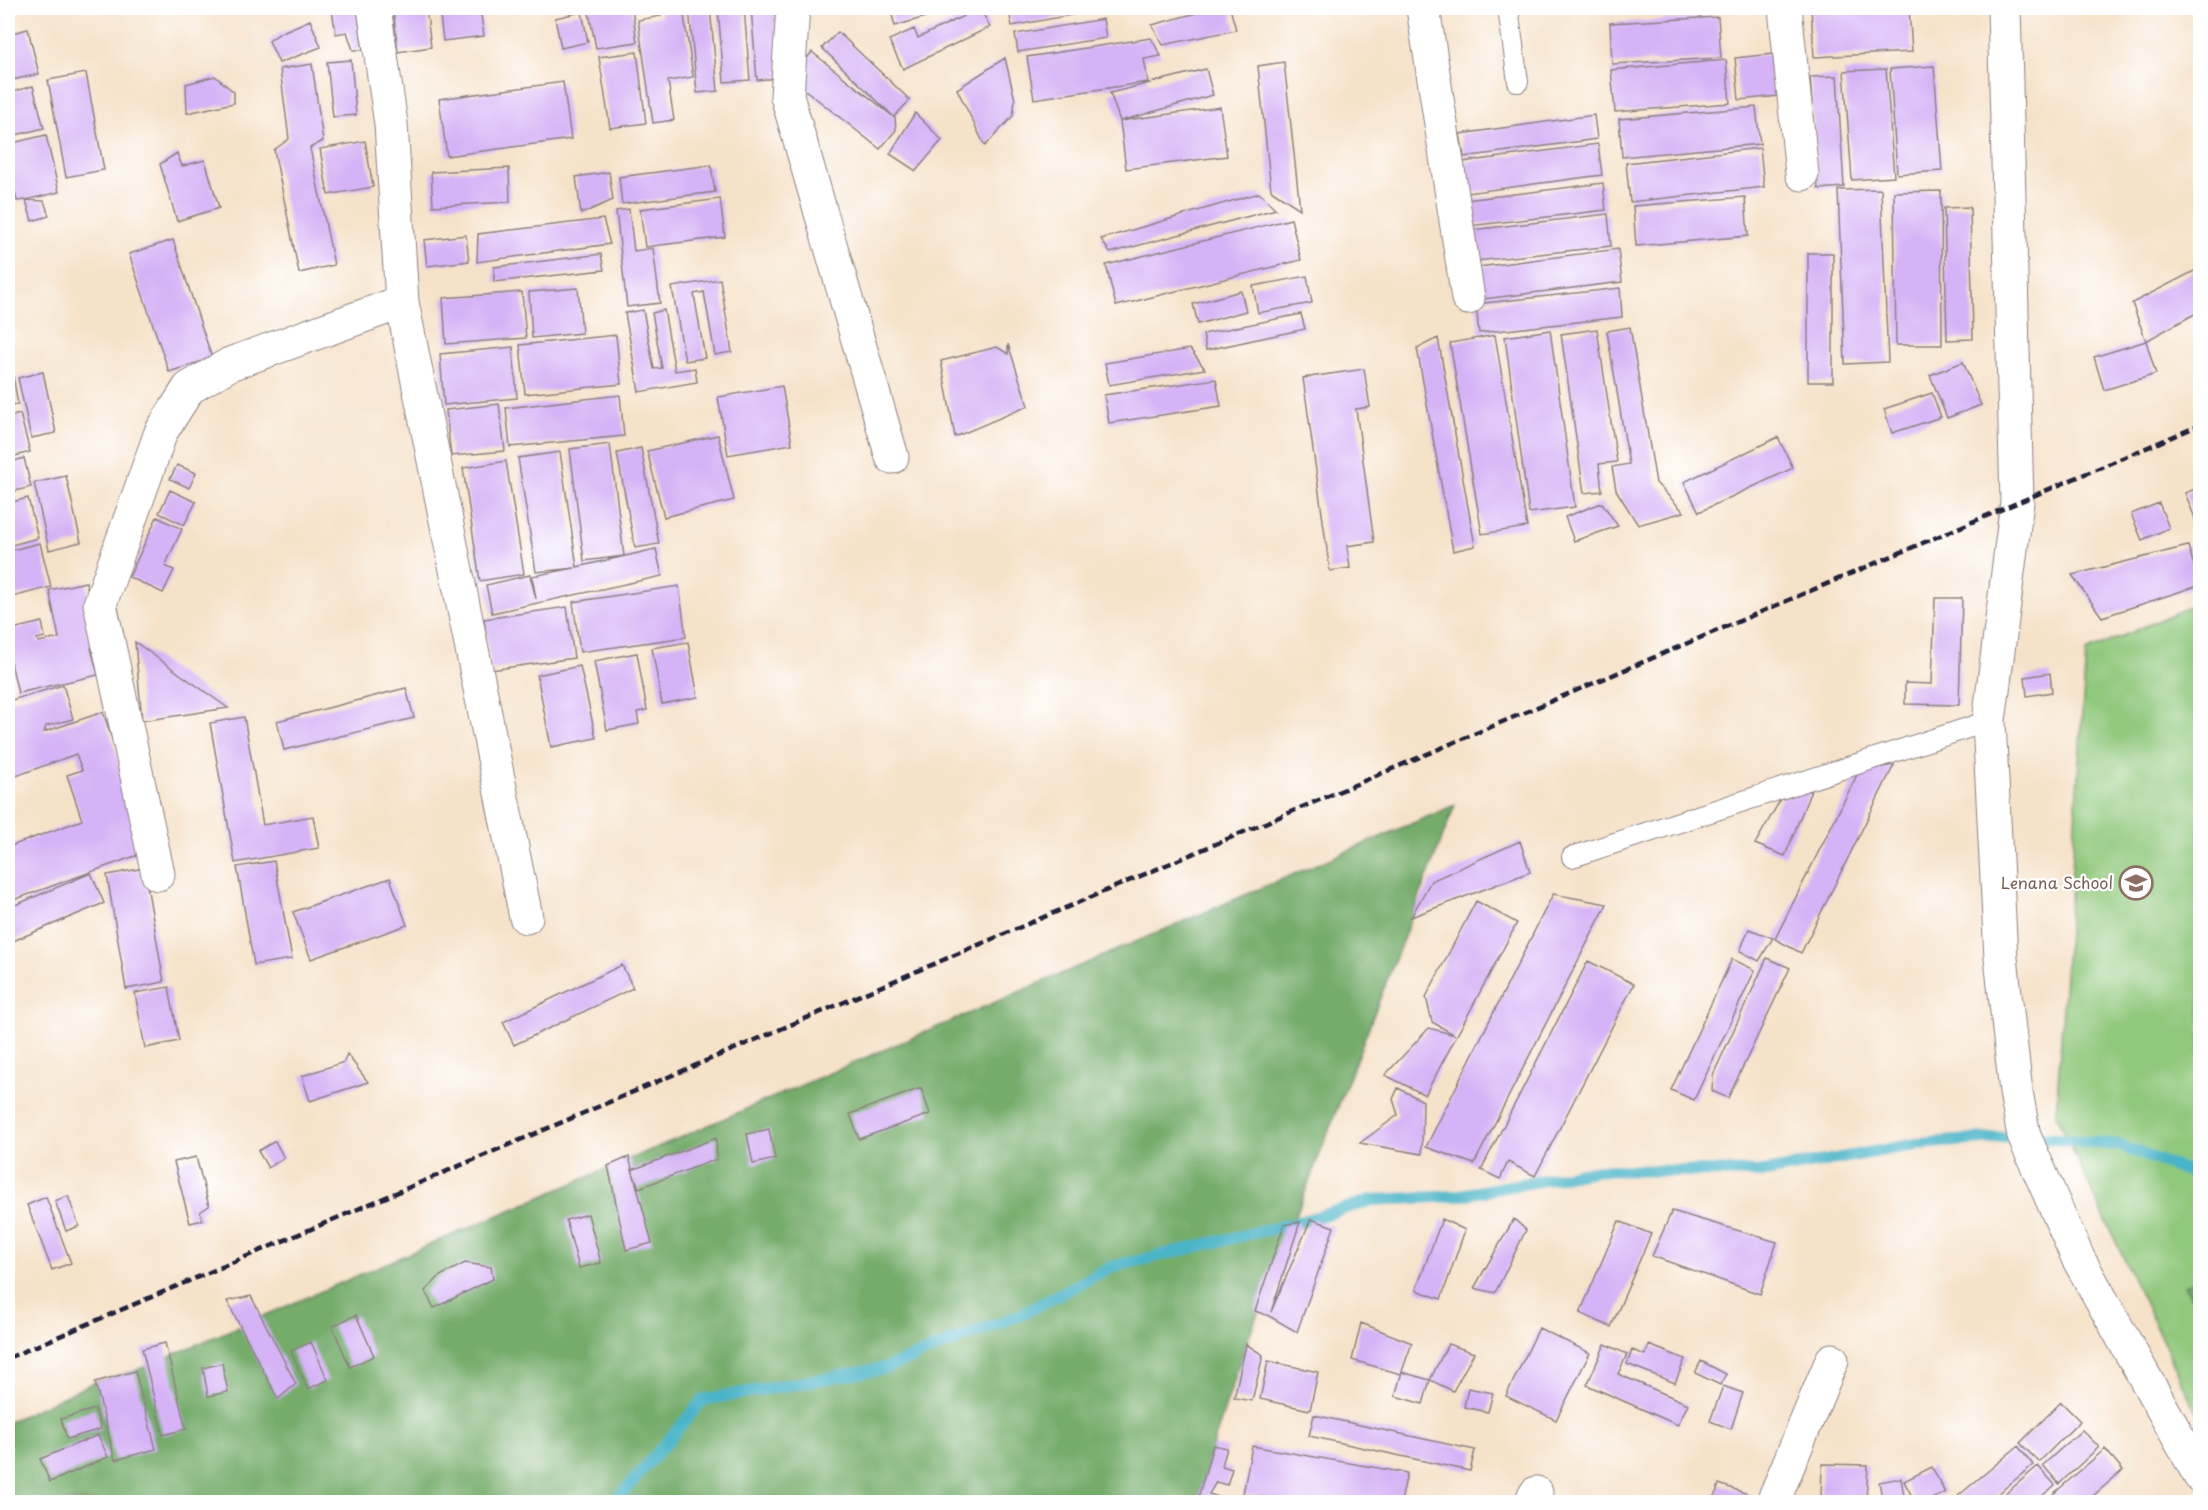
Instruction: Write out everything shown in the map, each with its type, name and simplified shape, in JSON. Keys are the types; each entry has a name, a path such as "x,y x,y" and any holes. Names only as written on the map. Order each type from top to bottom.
{"street":[{"path":"374,8 391,124 402,303 526,918"},
{"path":"793,8 787,96 892,457"},
{"path":"1423,8 1468,298"},
{"path":"1785,8 1802,174"},
{"path":"2004,8 2017,502 1989,721 2001,958 2016,1092 2024,1136 2078,1258 2200,1476"},
{"path":"158,874 100,604 160,432 189,388 230,364 402,303"},
{"path":"1773,1503 1832,1360"}],"lane":[{"path":"1508,8 1518,82"},
{"path":"1572,857 1989,721"}],"green space":[{"name":"Lenana School","path":"2200,602 2200,1420 2056,1115 2086,652"},
{"path":"1455,805 1246,1344 1197,1502 8,1502 8,1422 95,1382 135,1371"},
{"path":"2200,1279 2200,1309 2184,1285"}],"building":[{"path":"347,8 357,8 363,50 353,50 347,32 336,34 332,11 347,10"},
{"path":"393,8 426,8 431,47 398,52"},
{"path":"439,8 480,8 484,36 443,41"},
{"path":"510,8 538,8 538,9 511,12"},
{"path":"588,8 632,8 637,42 596,48"},
{"path":"659,8 683,8 693,77 668,81 674,120 653,123 638,20 661,16"},
{"path":"689,8 710,8 718,91 697,93"},
{"path":"718,8 744,8 750,80 724,82"},
{"path":"751,8 775,8 780,78 757,80"},
{"path":"890,8 956,8 895,26"},
{"path":"980,8 990,27 903,69 889,40 914,29 918,38"},
{"path":"1008,8 1097,8 1098,10 1012,26"},
{"path":"1144,8 1166,8 1166,9 1145,13"},
{"path":"1215,8 1230,8 1236,30 1163,45 1152,25"},
{"path":"1811,8 1909,8 1912,52 1814,57"},
{"path":"582,12 588,42 561,48 555,18"},
{"path":"1718,17 1721,58 1612,64 1610,23"},
{"path":"1103,19 1106,38 1018,52 1015,34"},
{"path":"310,20 321,47 279,63 269,41 280,33"},
{"path":"28,29 39,74 8,81 8,34"},
{"path":"838,32 910,100 894,117 822,48"},
{"path":"1151,38 1161,56 1144,59 1148,82 1034,99 1027,57"},
{"path":"637,52 646,123 610,128 599,57"},
{"path":"812,52 895,118 896,130 880,149 790,78"},
{"path":"1773,54 1778,96 1739,100 1735,58"},
{"path":"1005,58 1015,100 1013,116 985,146 957,89"},
{"path":"351,60 356,115 333,117 327,62"},
{"path":"1726,60 1730,103 1615,112 1611,70"},
{"path":"1284,62 1300,209 1271,190 1258,66"},
{"path":"312,64 323,141 310,148 334,265 299,273 274,150 289,139 280,69"},
{"path":"1934,66 1942,171 1897,174 1890,69"},
{"path":"1206,69 1213,95 1120,121 1110,93"},
{"path":"1886,69 1894,177 1852,180 1844,71"},
{"path":"86,73 104,170 66,177 48,80"},
{"path":"215,76 234,92 234,103 187,113 186,84"},
{"path":"1837,76 1844,187 1818,189 1810,77"},
{"path":"563,82 571,139 447,156 439,99"},
{"path":"33,86 44,128 8,137 8,93"},
{"path":"1220,107 1227,156 1126,169 1120,121"},
{"path":"1756,107 1760,144 1622,157 1619,119"},
{"path":"915,113 942,140 916,171 890,154"},
{"path":"1594,115 1597,139 1464,157 1460,134"},
{"path":"46,135 59,192 17,201 8,162 8,144"},
{"path":"365,141 373,187 328,195 320,149"},
{"path":"1598,144 1602,175 1467,193 1463,162"},
{"path":"1760,148 1764,187 1630,202 1626,163"},
{"path":"177,153 182,166 205,160 219,208 177,221 160,164"},
{"path":"711,165 715,192 622,204 619,177"},
{"path":"509,168 510,202 433,206 431,172"},
{"path":"609,172 613,200 581,214 576,177"},
{"path":"1603,183 1606,210 1469,226 1466,200"},
{"path":"1881,189 1888,362 1845,364 1838,190"},
{"path":"1941,191 1942,345 1896,345 1894,192"},
{"path":"1259,193 1276,209 1110,253 1101,239"},
{"path":"1745,197 1748,236 1636,246 1633,206"},
{"path":"720,199 725,237 645,247 640,209"},
{"path":"26,200 44,201 49,216 32,221"},
{"path":"1970,207 1973,339 1947,340 1944,208"},
{"path":"629,209 634,251 653,248 660,303 627,307 616,211"},
{"path":"1608,214 1611,246 1476,261 1472,230"},
{"path":"603,219 610,244 477,262 478,234"},
{"path":"1291,219 1301,260 1116,306 1106,265"},
{"path":"466,235 469,261 427,266 424,240"},
{"path":"173,240 212,358 169,372 129,254"},
{"path":"1618,249 1622,282 1483,299 1479,267"},
{"path":"1808,253 1833,253 1833,382 1808,382"},
{"path":"601,254 604,270 494,282 494,267"},
{"path":"2200,268 2200,311 2146,341 2132,303"},
{"path":"1307,276 1312,303 1258,313 1253,286"},
{"path":"720,279 732,352 715,355 704,292 694,294 705,358 685,361 672,287"},
{"path":"578,288 582,333 532,338 529,292"},
{"path":"1620,288 1622,317 1479,333 1476,304"},
{"path":"1241,291 1246,311 1198,324 1193,304"},
{"path":"522,292 526,338 446,344 443,298"},
{"path":"643,310 654,369 662,368 652,313 664,310 675,371 695,368 697,382 639,392 625,313"},
{"path":"1301,314 1305,329 1206,350 1203,334"},
{"path":"1630,327 1656,483 1684,512 1638,525 1616,490 1612,467 1629,464 1607,331"},
{"path":"1597,329 1617,462 1599,464 1602,491 1584,493 1561,334"},
{"path":"1550,330 1575,507 1529,513 1505,337"},
{"path":"616,335 621,384 525,394 520,345"},
{"path":"1495,335 1527,527 1482,534 1450,343"},
{"path":"1438,338 1475,546 1453,551 1417,348"},
{"path":"2146,341 2156,374 2104,390 2094,357"},
{"path":"1008,344 1028,406 955,437 941,361 997,347 1008,354"},
{"path":"513,347 517,398 444,405 440,354"},
{"path":"1190,349 1205,369 1109,385 1105,363"},
{"path":"1963,362 1981,405 1947,418 1930,375"},
{"path":"1364,369 1370,407 1356,409 1374,542 1347,546 1350,568 1330,571 1303,378"},
{"path":"12,370 18,404 8,406 8,371"},
{"path":"43,372 56,433 31,438 18,378"},
{"path":"1216,379 1221,406 1109,423 1104,395"},
{"path":"782,386 792,444 728,455 718,397"},
{"path":"1932,393 1941,417 1892,433 1884,409"},
{"path":"620,395 624,436 510,447 506,408"},
{"path":"499,404 505,451 451,456 446,410"},
{"path":"20,414 30,452 8,458 8,417"},
{"path":"718,435 734,500 664,517 647,451"},
{"path":"1778,437 1793,468 1699,512 1684,482"},
{"path":"610,444 624,556 584,561 570,449"},
{"path":"641,448 659,544 635,548 617,453"},
{"path":"560,452 577,567 656,549 662,576 492,613 486,585 530,575 536,599 532,576 575,568 536,572 518,458"},
{"path":"24,458 31,487 8,493 8,463"},
{"path":"506,461 524,574 480,581 463,468"},
{"path":"177,465 196,473 189,488 170,479"},
{"path":"66,476 81,542 49,550 34,483"},
{"path":"2200,487 2200,519 2196,521 2185,493"},
{"path":"170,490 196,502 184,525 159,513"},
{"path":"28,498 38,538 8,546 8,503"},
{"path":"1602,503 1618,526 1574,541 1565,517"},
{"path":"2159,503 2169,528 2142,540 2131,514"},
{"path":"157,517 182,529 165,566 174,570 163,593 129,577"},
{"path":"40,543 51,587 8,598 8,551"},
{"path":"2188,546 2200,585 2102,617 2072,575"},
{"path":"86,582 99,646 91,648 98,675 18,693 8,650 8,630 42,622 45,637 37,639 38,642 59,638 49,590"},
{"path":"679,586 686,637 580,652 573,602"},
{"path":"1935,598 1962,598 1959,705 1905,704 1905,683 1932,684"},
{"path":"567,607 574,658 491,670 484,619"},
{"path":"135,642 228,708 142,721"},
{"path":"688,642 698,697 662,704 652,648"},
{"path":"637,653 647,710 637,712 639,724 607,730 594,661"},
{"path":"580,666 596,738 551,747 537,675"},
{"path":"2050,673 2052,692 2027,696 2025,677"},
{"path":"63,685 73,719 46,726 44,732 103,712 149,851 8,902 8,847 82,820 67,775 82,770 76,754 8,779 8,701"},
{"path":"406,688 414,718 284,750 277,721"},
{"path":"244,717 263,825 313,816 319,848 235,863 210,723"},
{"path":"1894,765 1801,953 1775,939 1859,771"},
{"path":"1812,788 1785,856 1755,844 1782,797"},
{"path":"1520,841 1530,872 1411,917 1431,881"},
{"path":"274,861 292,959 254,965 237,867"},
{"path":"144,868 164,982 126,989 107,875"},
{"path":"91,873 104,903 8,943 8,908"},
{"path":"390,878 407,925 311,959 293,912"},
{"path":"1553,894 1607,904 1474,1164 1426,1147"},
{"path":"1476,901 1517,923 1425,1095 1385,1075 1429,1028 1455,1035 1432,1022 1426,997"},
{"path":"1749,929 1773,938 1759,961 1740,951"},
{"path":"1767,958 1790,968 1728,1098 1712,1091 1713,1075"},
{"path":"1732,959 1755,970 1694,1100 1671,1090"},
{"path":"1588,961 1634,984 1535,1176 1508,1162 1500,1179 1481,1170"},
{"path":"622,965 633,988 514,1045 503,1022"},
{"path":"169,987 179,1041 145,1048 135,993"},
{"path":"347,1054 368,1082 310,1101 302,1076 344,1062"},
{"path":"921,1088 930,1114 859,1139 850,1114"},
{"path":"1398,1088 1423,1101 1422,1154 1360,1143 1398,1115 1393,1099"},
{"path":"769,1129 775,1159 753,1164 747,1134"},
{"path":"716,1138 717,1159 639,1188 632,1170"},
{"path":"275,1141 284,1158 268,1168 258,1151"},
{"path":"196,1157 209,1206 200,1212 203,1220 190,1223 174,1162"},
{"path":"629,1157 652,1243 626,1250 608,1166"},
{"path":"68,1196 79,1226 66,1231 55,1201"},
{"path":"46,1197 71,1263 52,1270 27,1205"},
{"path":"1672,1211 1777,1242 1760,1294 1652,1256"},
{"path":"588,1214 601,1263 579,1268 566,1220"},
{"path":"1311,1219 1334,1227 1297,1332 1255,1311 1284,1225 1300,1222 1271,1312"},
{"path":"1442,1219 1465,1230 1441,1299 1416,1290"},
{"path":"1514,1219 1526,1230 1495,1293 1474,1288"},
{"path":"1619,1221 1651,1234 1611,1327 1580,1313"},
{"path":"465,1263 491,1267 493,1279 434,1308 425,1291 440,1276"},
{"path":"251,1296 296,1384 278,1399 227,1301"},
{"path":"356,1315 374,1356 350,1367 332,1326"},
{"path":"1361,1323 1412,1343 1401,1374 1352,1360"},
{"path":"1539,1328 1590,1353 1556,1420 1506,1396"},
{"path":"311,1342 328,1380 308,1389 291,1351"},
{"path":"165,1343 186,1429 163,1435 142,1349"},
{"path":"1246,1344 1263,1355 1252,1401 1234,1398"},
{"path":"1448,1344 1474,1353 1453,1391 1430,1380"},
{"path":"1605,1344 1627,1354 1618,1374 1688,1404 1678,1425 1587,1385"},
{"path":"1649,1345 1685,1359 1675,1383 1627,1364 1632,1350 1645,1355"},
{"path":"1268,1361 1318,1372 1310,1410 1260,1399"},
{"path":"1701,1361 1726,1374 1720,1385 1695,1373"},
{"path":"222,1363 228,1392 208,1396 203,1368"},
{"path":"135,1371 156,1449 115,1460 95,1382"},
{"path":"1402,1372 1430,1380 1423,1404 1395,1396"},
{"path":"1723,1386 1743,1393 1731,1429 1710,1421"},
{"path":"1468,1388 1493,1393 1488,1412 1464,1407"},
{"path":"2061,1402 2080,1421 2039,1462 2020,1443"},
{"path":"95,1409 101,1429 67,1439 61,1419"},
{"path":"1314,1415 1475,1450 1470,1471 1309,1436"},
{"path":"2082,1430 2099,1447 2059,1484 2043,1465"},
{"path":"98,1435 108,1457 50,1482 40,1459"},
{"path":"1213,1445 1227,1448 1222,1466 1232,1469 1227,1485 1216,1482 1209,1494 1225,1499 1224,1502 1197,1502"},
{"path":"1252,1446 1407,1473 1401,1502 1294,1502 1243,1494"},
{"path":"2018,1446 2033,1465 1988,1502 1963,1502 1958,1496"},
{"path":"2105,1449 2123,1470 2086,1502 2044,1502"},
{"path":"1822,1464 1868,1465 1866,1502 1821,1500"},
{"path":"2038,1466 2055,1485 2035,1502 1996,1502"},
{"path":"1932,1467 1945,1493 1925,1502 1915,1502 1904,1481"},
{"path":"1901,1478 1905,1502 1883,1502 1879,1482"},
{"path":"1719,1484 1748,1494 1745,1502 1713,1502"}],"waterway":[{"path":"615,1502 703,1400 886,1368 1022,1314 1111,1267 1300,1222 1372,1200 1455,1196 1599,1170 1765,1172 1917,1144 2024,1136 2118,1145 2200,1176"}],"railway":[{"path":"8,1358 2200,425"}],"place":[{"name":"Lenana School","path":"2136,883"}]}
